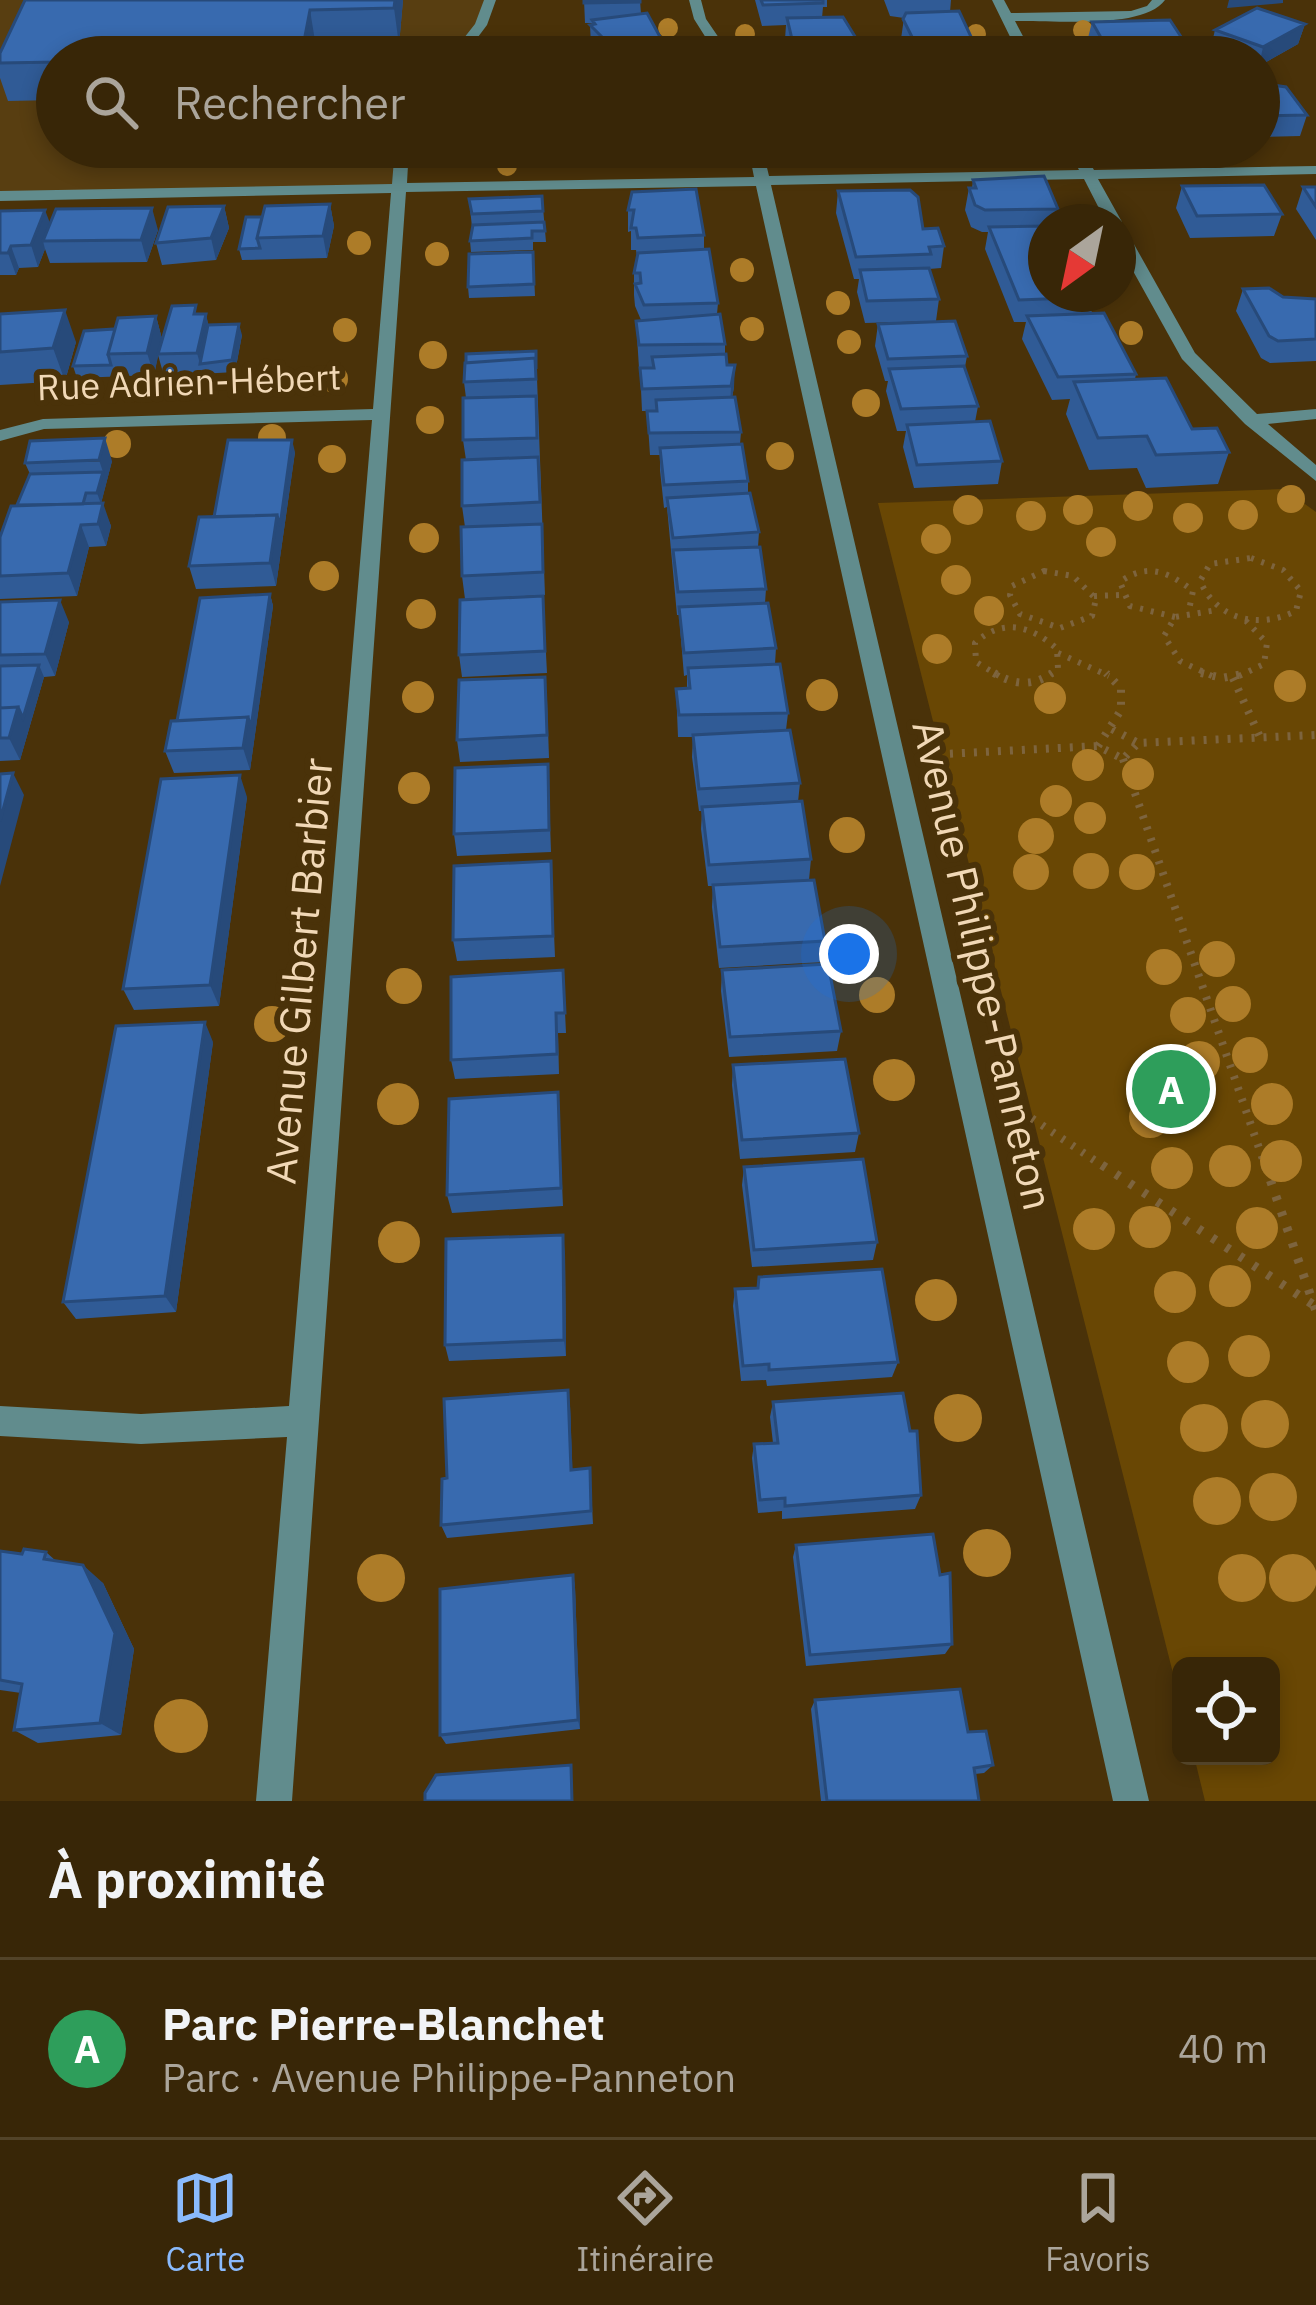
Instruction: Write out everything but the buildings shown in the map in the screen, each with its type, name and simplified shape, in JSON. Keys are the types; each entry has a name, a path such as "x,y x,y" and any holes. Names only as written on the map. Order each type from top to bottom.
{"street":[{"path":"472,36 490,0"},
{"path":"695,0 711,36"},
{"path":"998,0 1016,36"},
{"path":"1006,17 1132,15 1152,9 1159,0"},
{"name":"Avenue Gilbert Barbier","path":"274,1801 401,168"},
{"name":"Avenue Philippe-Panneton","path":"759,168 970,1077 1131,1801"},
{"path":"0,196 1086,170 1316,170"},
{"path":"1086,170 1104,204"},
{"path":"1136,262 1188,355 1252,420 1315,473"},
{"name":"Rue Adrien-Hébert","path":"0,436 44,424 383,414"},
{"path":"1252,420 1316,414"},
{"path":"0,1421 140,1429 303,1421"}],"path":[{"path":"1175,617 1164,636 1176,659 1207,675 1233,678 1255,672 1269,654 1261,632 1245,620 1221,611 1188,611 1175,617 1140,613 1121,595 1120,582 1135,571 1157,569 1181,578 1201,577 1222,559 1251,558 1283,570 1301,591 1301,602 1285,618 1245,620"},
{"path":"1058,653 1058,669 1024,684 996,678 976,662 975,643 990,629 1036,627 1060,628 1084,622 1096,608 1084,583 1059,572 1019,578 1010,595 1012,604 1036,627 1058,653 1086,660 1115,678 1123,698 1112,729 1098,746"},
{"path":"1201,577 1203,592 1221,611"},
{"path":"1181,578 1193,591 1188,611"},
{"path":"1301,591 1316,592"},
{"path":"1094,596 1121,595"},
{"path":"1233,678 1260,737"},
{"path":"1112,729 1138,743 1316,734"},
{"path":"1123,759 1138,743"},
{"path":"895,756 1098,746 1123,759 1316,1308"},
{"path":"970,1077 1316,1308"}],"shaded area":[{"path":"0,0 490,0 469,36 36,36 36,168 400,168 399,188 0,196"},
{"path":"1284,489 1316,512 1316,1801 1205,1801 1196,1765 1280,1765 1280,1657 1172,1657 1172,1669 878,503"}],"place":[{"name":"Parc Pierre-Blanchet","path":"1171,1089"}]}
